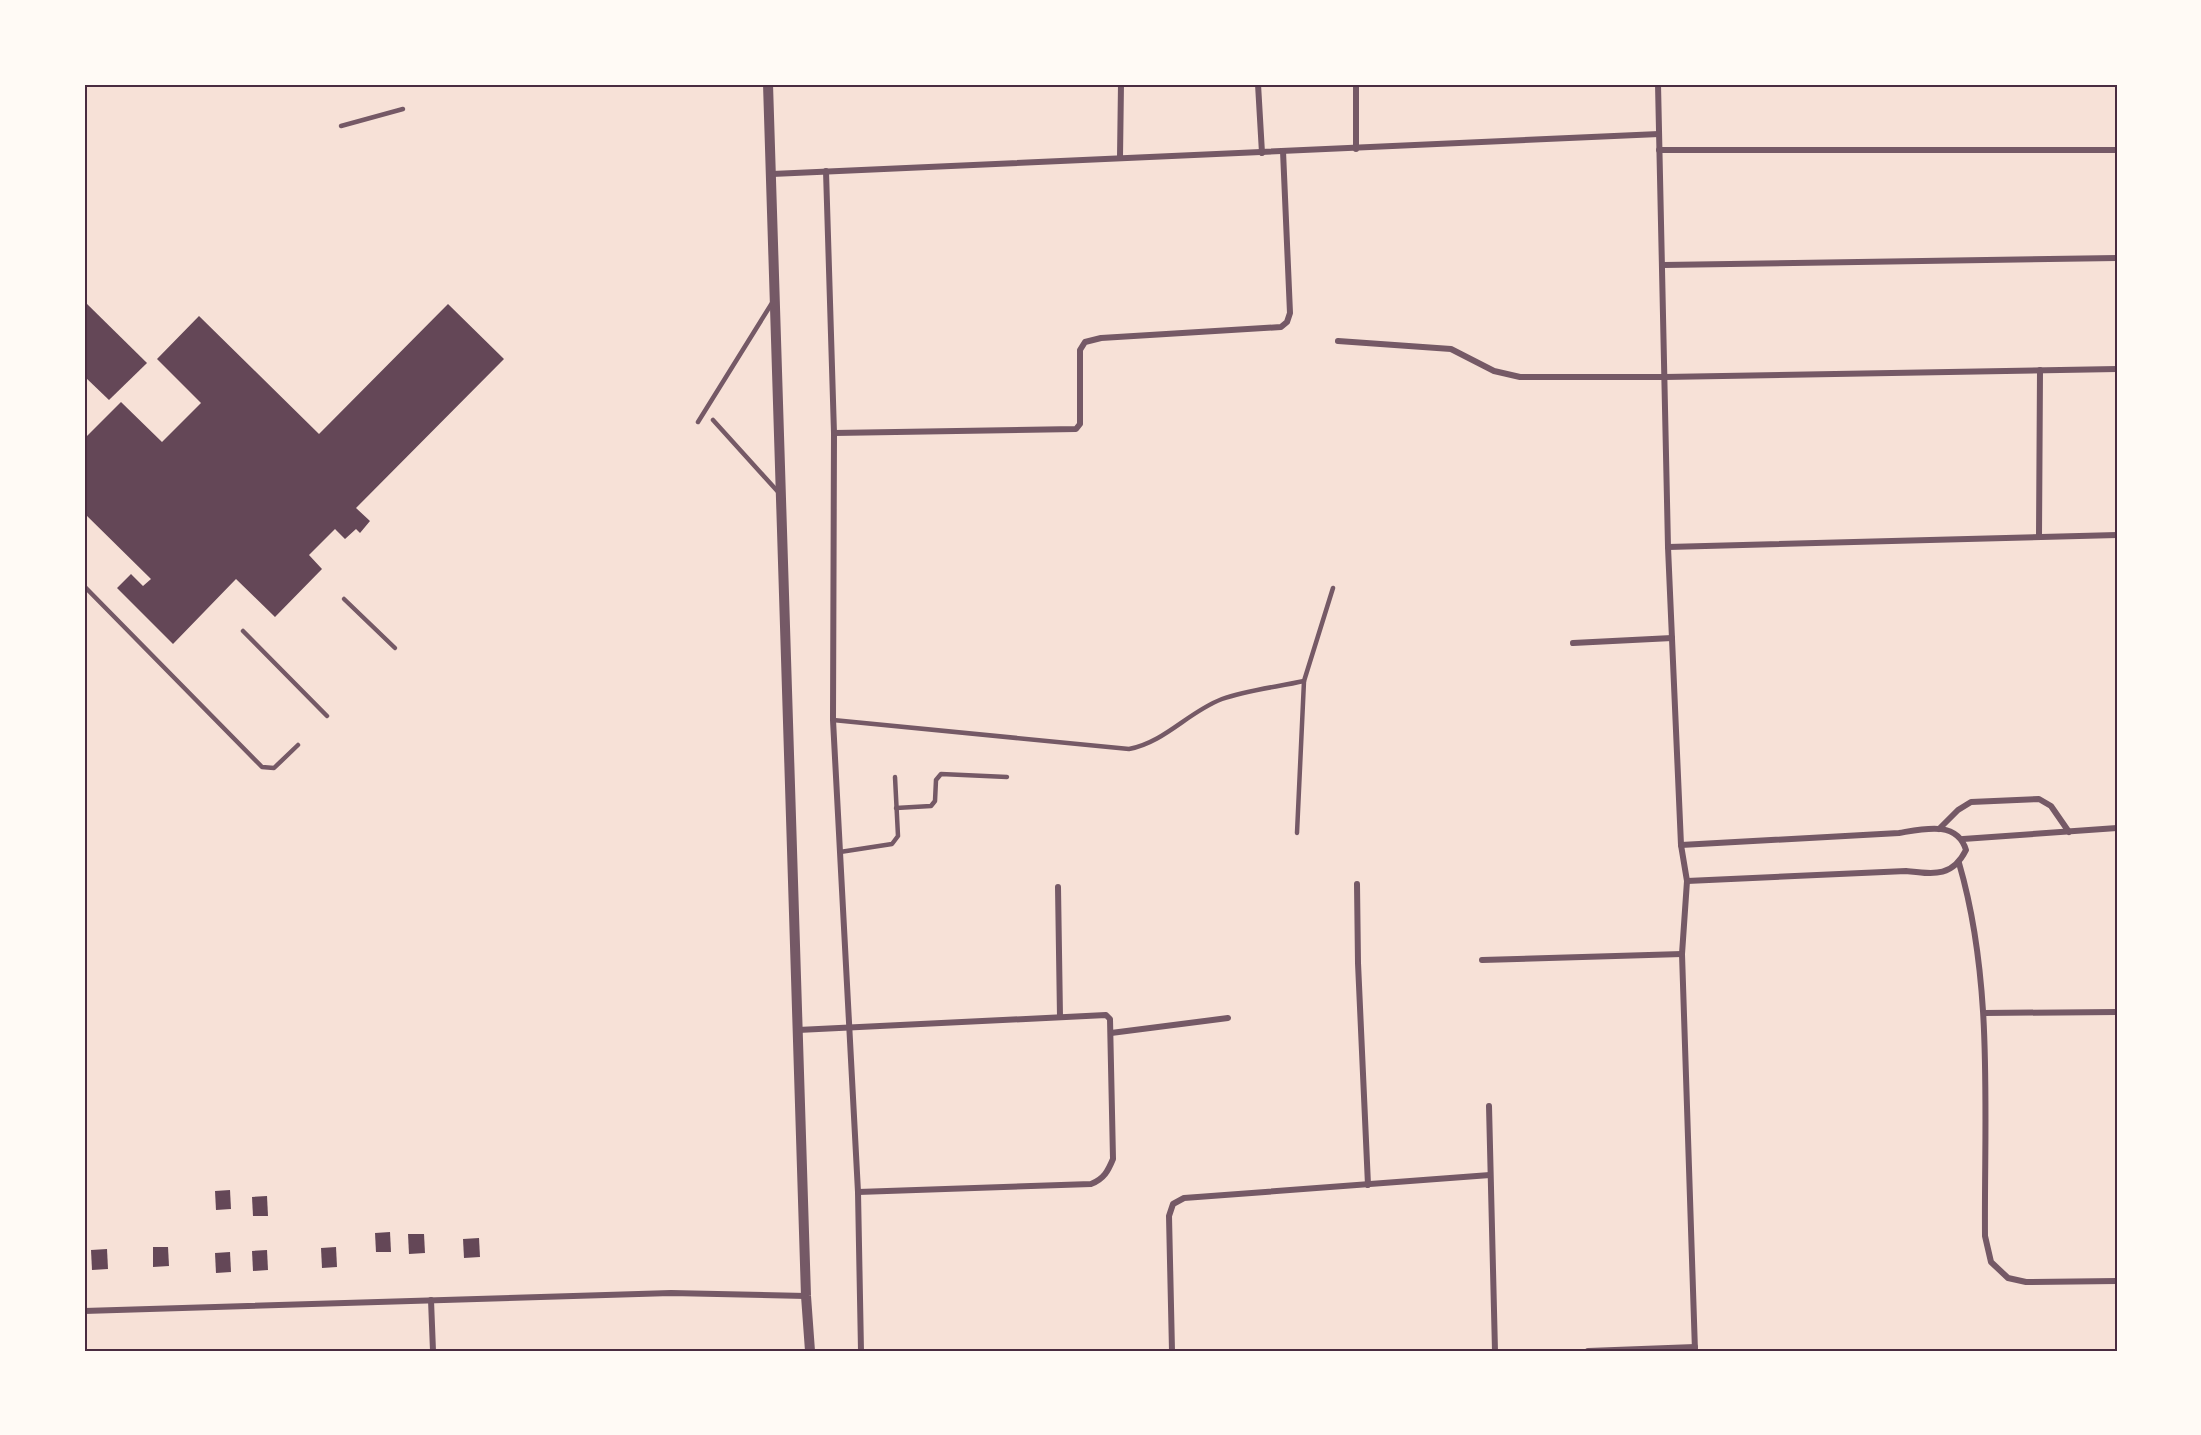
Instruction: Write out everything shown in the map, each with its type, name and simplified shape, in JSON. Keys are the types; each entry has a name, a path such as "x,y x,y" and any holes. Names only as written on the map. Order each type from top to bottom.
{"street":[{"path":"768,84 806,1296 810,1351"},
{"path":"1120,157 1121,84"},
{"path":"1258,84 1262,153"},
{"path":"1356,84 1356,149"},
{"path":"1588,1351 1695,1349 1682,954 1687,881 1681,845 1668,547 1658,84"},
{"path":"771,174 1659,134"},
{"path":"1659,150 2117,150"},
{"path":"834,433 1076,429 1080,424 1080,350 1085,342 1101,338 1281,327 1287,322 1290,313 1283,151"},
{"path":"826,171 834,433 833,720 858,1192 861,1351"},
{"path":"1663,265 2117,258"},
{"path":"1338,341 1451,349 1494,371 1520,376 1665,377 2117,369"},
{"path":"2039,536 2040,370"},
{"path":"1668,547 2117,535"},
{"path":"1573,643 1672,638"},
{"path":"1939,829 1958,810 1971,802 2039,799 2051,806 2069,832"},
{"path":"1681,845 1939,829 1951,831 1963,839 2117,828"},
{"path":"1687,881 1906,871 1933,874 1950,870 1959,863 1966,850 1963,839"},
{"path":"1959,863 1971,903 1984,1013 1985,1236 1991,1262 2008,1278 2026,1282 2117,1281"},
{"path":"1357,884 1358,963 1368,1185"},
{"path":"1058,887 1060,1017"},
{"path":"1482,960 1682,954"},
{"path":"1984,1013 2117,1012"},
{"path":"798,1030 1106,1015 1110,1019 1113,1159 1105,1176 1098,1181 1091,1184 858,1192"},
{"path":"1111,1033 1228,1018"},
{"path":"1489,1106 1495,1351"},
{"path":"1172,1351 1169,1216 1173,1204 1184,1198 1200,1195 1490,1175"},
{"path":"84,1311 672,1293 806,1296"},
{"path":"431,1300 433,1351"}],"lane":[{"path":"341,126 403,109"},
{"path":"698,422 775,298"},
{"path":"713,420 781,496"},
{"path":"84,586 262,767 274,768 298,745"},
{"path":"1297,833 1304,681 1333,588"},
{"path":"344,598 395,648"},
{"path":"243,632 327,716"},
{"path":"833,720 1129,749 1149,745 1203,709 1223,699 1304,681"},
{"path":"896,808 931,806 935,801 936,780 941,774 1007,777"},
{"path":"840,852 892,844 898,836 895,777"}],"building":[{"path":"84,301 147,363 109,400 84,376"},
{"path":"448,304 504,359 356,508 370,521 360,533 356,529 345,539 335,529 309,555 322,569 275,617 236,579 173,644 117,588 131,574 143,586 151,579 84,513 84,439 121,402 162,442 201,403 157,359 199,316 319,434"},
{"path":"230,1190 231,1209 216,1210 215,1191"},
{"path":"267,1196 268,1216 253,1216 252,1197"},
{"path":"390,1232 391,1252 376,1252 375,1233"},
{"path":"408,1234 424,1234 425,1253 409,1254"},
{"path":"479,1238 480,1257 464,1258 463,1239"},
{"path":"153,1247 168,1247 169,1266 153,1267"},
{"path":"336,1247 337,1267 322,1268 321,1248"},
{"path":"107,1249 108,1269 92,1270 91,1250"},
{"path":"267,1250 268,1270 253,1271 252,1251"},
{"path":"230,1252 231,1272 216,1273 215,1253"}]}
